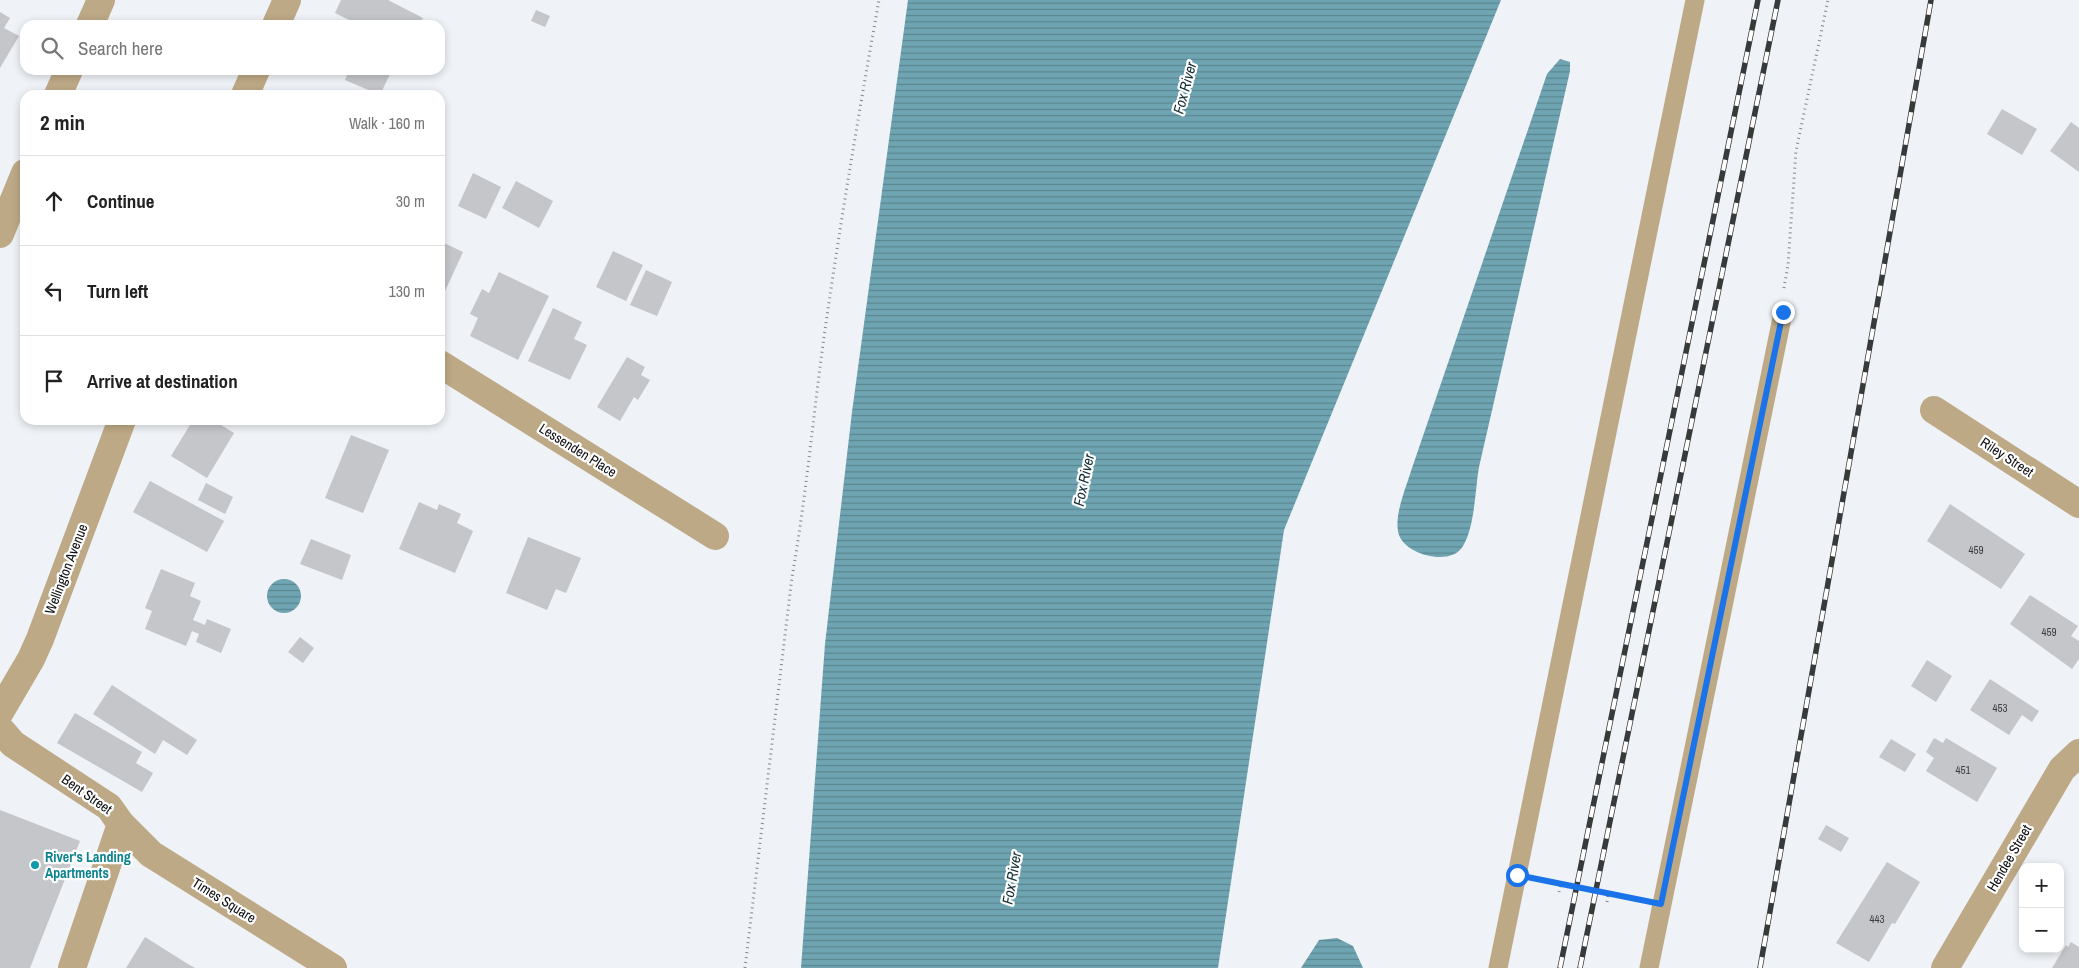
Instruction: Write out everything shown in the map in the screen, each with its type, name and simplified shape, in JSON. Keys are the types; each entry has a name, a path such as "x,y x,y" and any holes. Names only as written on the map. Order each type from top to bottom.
{"street":[{"path":"92,20 102,0"},
{"path":"278,20 288,0"},
{"path":"60,90 67,75"},
{"path":"247,90 254,75"},
{"path":"0,234 20,186"},
{"name":"Lessenden Place","path":"445,367 715,536"},
{"name":"Riley Street","path":"1934,410 2079,504"},
{"name":"Wellington Avenue","path":"0,712 31,659 40,639 120,425"},
{"name":"Bent Street","path":"0,729 13,744 109,807 121,824 72,968"},
{"name":"Hendee Street","path":"1945,968 2062,769 2079,753"},
{"name":"Times Square","path":"121,824 151,854 333,968"}],"lane":[{"path":"1498,968 1695,0"},
{"path":"1649,968 1783,312"}],"path":[{"path":"745,968 792,577 801,528 824,336 856,130 879,0"},
{"path":"1783,312 1796,151 1828,0"},
{"path":"1517,875 1661,904"},
{"path":"1559,892 1561,884"},
{"path":"1607,902 1608,894"}],"water":[{"name":"Fox River","path":"908,0 1501,0 1284,530 1218,968 801,968 825,644 852,412"},
{"path":"1560,59 1570,62 1570,71 1479,467 1470,528 1463,546 1457,552 1449,556 1429,556 1410,548 1399,535 1398,520 1401,503 1547,74"},
{"path":"284,579 291,580 296,584 300,589 300,603 296,608 291,612 284,613 277,612 272,608 268,603 267,596 268,589 272,584 277,580"},
{"path":"1337,938 1353,946 1363,968 1301,968 1319,940"}],"building":[{"path":"341,0 388,0 423,18 422,20 349,20 335,13"},
{"path":"536,10 550,16 545,27 531,21"},
{"path":"0,12 10,18 4,28 19,36 0,68"},
{"path":"347,75 390,75 382,90 368,90 345,80"},
{"path":"2002,109 2037,129 2022,155 1987,134"},
{"path":"2071,122 2079,128 2079,172 2050,151"},
{"path":"473,173 501,187 486,219 458,206"},
{"path":"516,181 553,201 539,228 502,208"},
{"path":"445,243 463,252 445,291"},
{"path":"613,251 643,265 626,301 596,287"},
{"path":"646,270 672,282 657,316 630,305"},
{"path":"499,272 549,296 518,360 470,336 478,318 470,314 482,289 489,293"},
{"path":"553,308 582,322 574,339 587,345 570,380 528,361"},
{"path":"627,357 645,367 641,375 650,380 638,400 634,397 620,421 597,407"},
{"path":"190,425 221,425 234,433 207,478 171,456"},
{"path":"351,435 389,450 363,513 325,498"},
{"path":"150,481 224,521 207,552 133,512"},
{"path":"206,483 233,497 225,514 198,500"},
{"path":"419,502 437,510 439,504 461,514 457,523 473,531 455,573 399,549"},
{"path":"1950,504 2025,554 2001,589 1927,541"},
{"path":"528,537 581,558 566,593 556,589 547,610 506,593"},
{"path":"311,539 351,555 342,580 300,564"},
{"path":"161,569 195,583 190,596 201,601 193,620 205,625 207,619 231,629 221,653 196,642 199,634 192,631 186,646 145,629 152,611 145,608"},
{"path":"2030,595 2078,626 2071,636 2079,641 2079,659 2072,669 2010,624"},
{"path":"300,637 314,648 303,663 288,652"},
{"path":"1927,660 1952,676 1936,702 1911,686"},
{"path":"1990,679 2039,711 2032,722 2022,715 2009,735 1970,710"},
{"path":"112,685 197,740 187,755 163,740 155,754 93,714"},
{"path":"75,713 142,752 136,763 153,773 142,792 57,743"},
{"path":"1934,738 1943,743 1946,738 1997,768 1977,802 1926,771 1934,758 1926,752"},
{"path":"1891,739 1916,754 1905,772 1879,757"},
{"name":"River's Landing Apartments","path":"0,810 80,841 30,968 0,968"},
{"path":"1826,825 1849,838 1841,852 1818,839"},
{"path":"1887,862 1920,882 1895,924 1892,923 1869,962 1836,943"},
{"path":"145,937 188,964 195,968 126,968"},
{"path":"2071,942 2079,947 2079,968 2052,968 2061,953 2064,953 2066,945 2068,947"}],"railway":[{"path":"1560,968 1758,0"},
{"path":"1580,968 1778,0"},
{"path":"1760,968 1931,0"}],"place":[{"name":"River's Landing Apartments","path":"35,865"}],"route":[{"path":"1517,875 1661,904 1783,312"}]}
